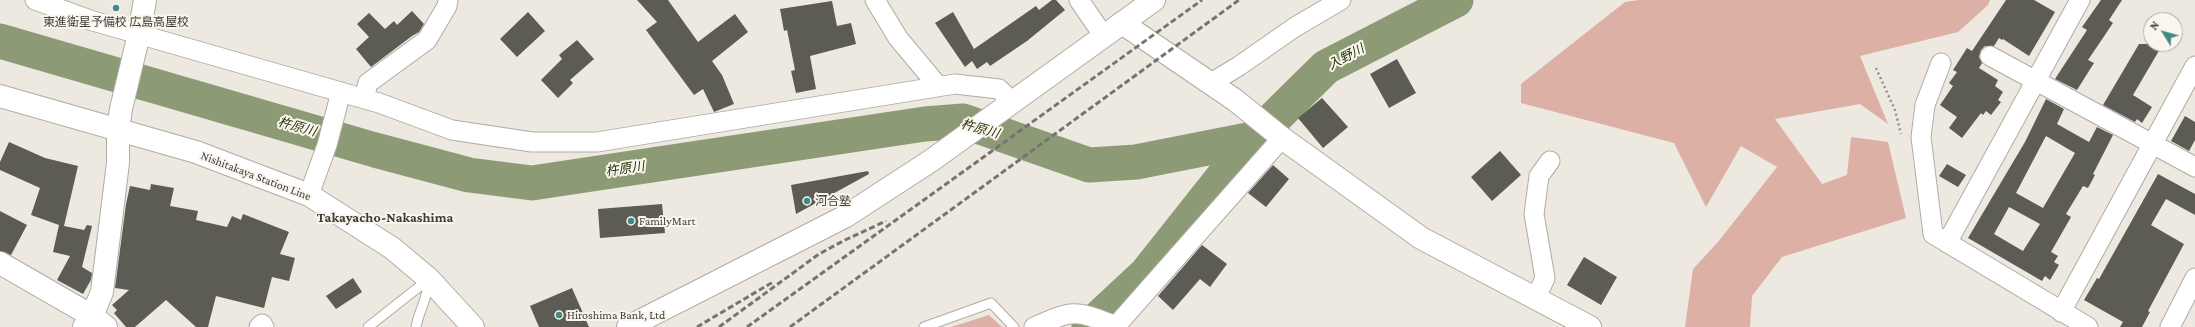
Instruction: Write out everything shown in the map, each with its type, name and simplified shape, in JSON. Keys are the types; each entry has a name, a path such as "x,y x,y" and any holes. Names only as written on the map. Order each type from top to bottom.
{"main road":[{"path":"0,263 94,323 102,292 118,164 118,130 145,0"},
{"path":"628,327 846,216 932,160 1103,35 1154,0"},
{"path":"1122,23 1236,100 1282,138 1421,238 1590,327"},
{"name":"Nishitakaya Station Line","path":"0,96 196,152 309,195 392,248 428,279 473,327"}],"street":[{"path":"35,0 138,39 339,98 364,98 452,130 532,142 597,142 955,84 999,89 1012,102"},
{"path":"364,98 368,83 428,40 447,6 448,0"},
{"path":"875,0 898,38 938,86"},
{"path":"1079,0 1103,35"},
{"path":"1211,83 1239,66 1295,27 1341,0"},
{"path":"1947,243 2036,82 2075,2"},
{"path":"1990,56 2036,82 2154,143 2195,167"},
{"path":"1941,63 1926,105 1921,137 1933,234 2088,327"},
{"path":"2061,312 2195,66"},
{"path":"309,195 327,145 339,98"},
{"path":"1034,327 1063,314 1083,313 1114,326 1282,138"},
{"path":"1536,298 1546,278 1534,214 1539,176 1550,162"},
{"path":"2170,327 2195,278"},
{"path":"259,327 262,324 264,327"}],"lane":[{"path":"368,327 428,279"},
{"path":"416,327 418,315 427,298 428,279"},
{"path":"924,327 991,302 1014,327"}],"shaded area":[{"path":"1639,0 1990,0 1988,5 1958,32 1860,56 1888,124 1860,104 1775,119 1822,184 1847,175 1851,137 1888,142 1906,218 1782,257 1752,296 1750,327 1685,327 1693,269 1718,242 1777,167 1741,146 1706,207 1674,143 1521,103 1521,84 1625,2"},
{"path":"989,315 1002,327 951,327"}],"building":[{"path":"637,0 668,0 698,42 735,14 748,32 712,61 722,75 734,104 714,112 703,89 694,95 646,30 657,22"},
{"path":"1052,0 1056,0 1065,10 1027,41 990,66 987,62 977,69 972,61 965,67 935,23 953,12 974,49 1036,6 1039,10"},
{"path":"2006,0 2034,0 2055,12 2029,56 2003,39 2002,40 1999,38 1994,46 1985,46 1981,50 1979,57 1982,63 1979,68 1998,80 1995,86 2003,92 1998,100 2001,102 1991,115 1986,111 1983,115 1981,113 1962,138 1949,128 1957,117 1940,105 1953,86 1949,83 1957,72 1953,70 1967,48 1972,51"},
{"path":"2101,0 2122,0 2109,20 2113,23 2088,60 2094,63 2077,90 2055,79 2087,30 2082,27"},
{"path":"832,1 837,26 851,23 856,44 810,56 816,89 796,93 791,71 795,70 787,30 784,31 780,9"},
{"path":"412,11 424,24 419,32 371,67 356,49 369,37 357,24 369,13 385,29 394,21 397,25"},
{"path":"528,12 545,31 517,57 500,39"},
{"path":"577,40 594,59 570,80 573,83 558,98 541,80 562,59 559,55"},
{"path":"2139,44 2143,44 2143,52 2158,52 2133,95 2152,107 2142,123 2137,119 2135,122 2103,105"},
{"path":"1397,59 1416,93 1389,108 1370,74"},
{"path":"1322,98 1348,127 1323,148 1298,118"},
{"path":"2046,99 2064,109 2057,124 2089,142 2097,127 2113,135 2093,174 2095,175 2088,188 2083,186 2066,214 2071,217 2051,252 2058,256 2054,262 2059,265 2050,280 2045,276 2042,281 1968,238 2025,142","holes":["2046,136 2075,153 2043,208 2016,193","2009,207 2040,224 2023,251 1994,234"]},
{"path":"2185,116 2195,122 2195,140 2189,151 2171,141"},
{"path":"9,142 45,158 78,166 64,226 84,230 87,225 92,226 82,267 92,273 91,280 83,294 57,280 70,256 53,252 59,225 31,215 40,188 0,170 0,162"},
{"path":"1500,151 1521,175 1492,201 1471,177"},
{"path":"1947,164 1966,175 1958,187 1939,176"},
{"path":"1273,165 1289,179 1266,207 1248,193"},
{"name":"河合塾","path":"868,171 869,174 796,214 791,185"},
{"path":"2158,174 2195,194 2195,215 2166,199 2151,225 2184,244 2148,311 2150,312 2142,327 2120,327 2123,322 2084,300 2097,278 2099,279"},
{"path":"151,184 174,188 170,206 198,211 196,220 227,227 232,216 241,220 243,214 289,232 280,254 295,258 289,281 272,277 264,308 216,296 208,327 196,327 166,300 135,327 126,327 114,313 117,310 112,305 129,290 115,288 126,204 130,186 150,190"},
{"name":"FamilyMart","path":"662,204 665,233 600,238 598,209"},
{"path":"0,211 27,225 11,255 0,251"},
{"path":"1202,245 1227,264 1210,287 1200,279 1173,310 1158,296"},
{"path":"1584,257 1617,277 1601,305 1567,285"},
{"path":"353,278 362,292 336,309 326,296"},
{"name":"Hiroshima Bank, Ltd","path":"572,288 589,327 539,327 530,306"}],"waterway":[{"name":"入野川","path":"1089,327 1146,274 1253,139 1326,67 1456,0"},
{"name":"杵原川","path":"0,41 375,150 469,175 532,183 925,124 963,121 1089,165 1136,162 1253,139"}],"railway":[{"path":"747,327 1202,0"},
{"path":"790,327 1239,0"},
{"path":"719,327 819,254 886,221"},
{"path":"697,327 773,282"}],"place":[{"name":"東進衛星予備校 広島高屋校","path":"116,8"},
{"name":"河合塾","path":"807,201"},
{"name":"FamilyMart","path":"631,221"},
{"name":"Hiroshima Bank, Ltd","path":"559,315"}],"district":[{"name":"Takayacho-Nakashima","path":"385,218"}]}
